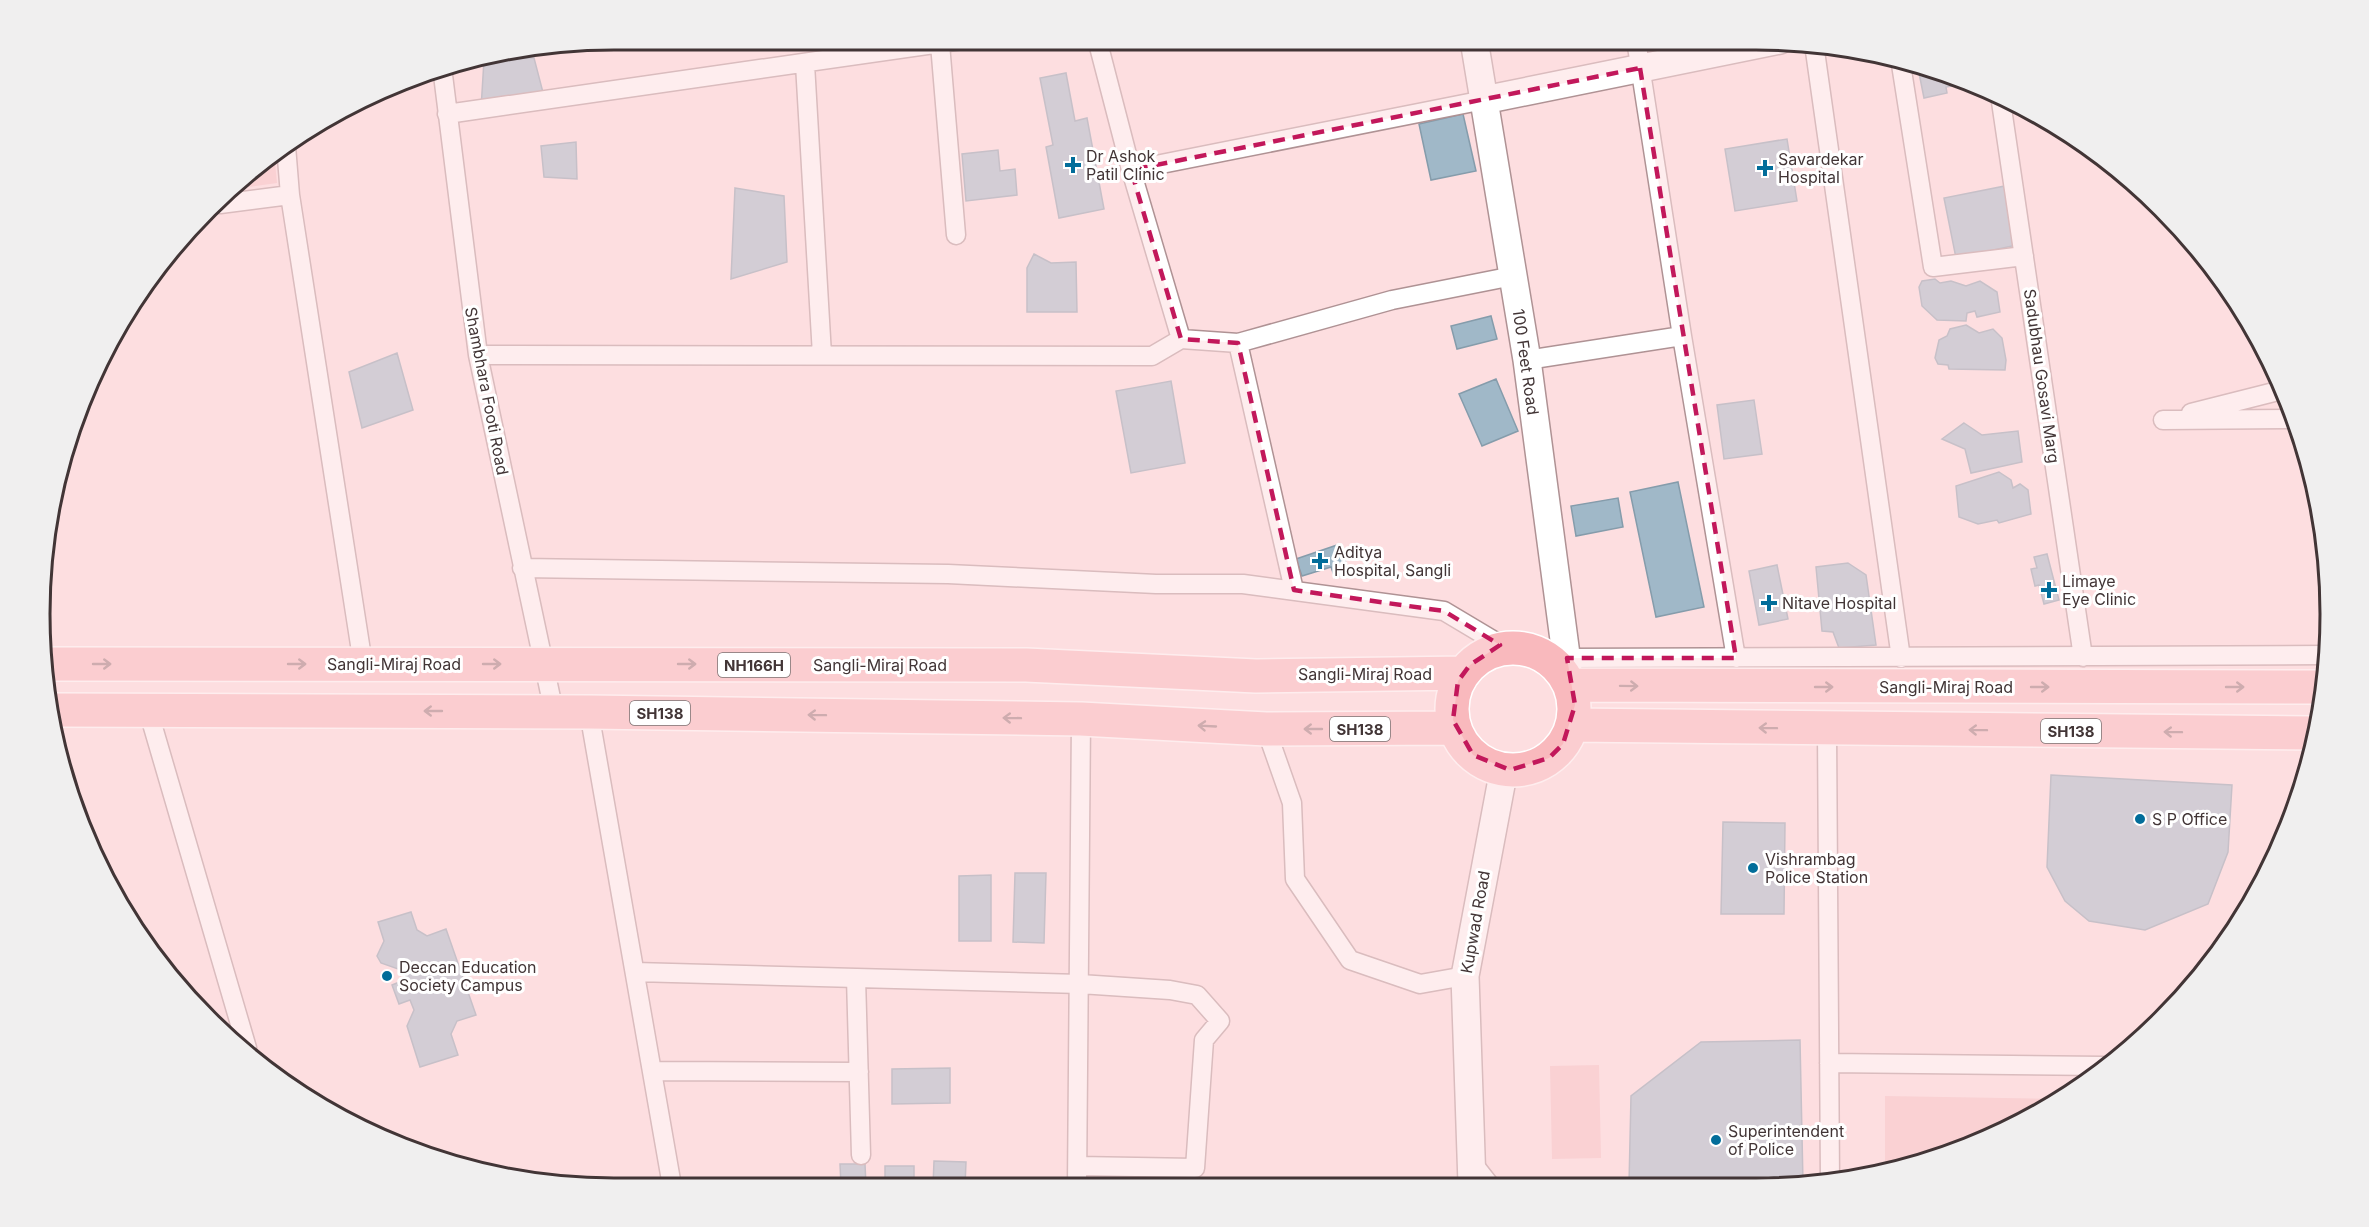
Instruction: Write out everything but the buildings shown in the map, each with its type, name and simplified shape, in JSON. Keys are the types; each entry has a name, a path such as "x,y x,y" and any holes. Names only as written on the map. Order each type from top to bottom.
{"highway":[{"path":"1506,648 1525,649 1544,656 1560,669 1568,672 1575,705 1572,725 1563,744 1549,758 1530,767 1490,766 1473,755 1460,740 1453,720 1452,700 1458,681 1470,665 1486,654 1506,648"},
{"name":"Sangli-Miraj Road","path":"52,664 1026,665 1256,676 1464,673"},
{"name":"Sangli-Miraj Road","path":"1568,672 2315,687"},
{"name":"SH138","path":"58,710 554,711 1081,719 1266,729 1455,728"},
{"path":"1572,725 1827,729"},
{"name":"SH138","path":"1827,729 2306,734"}],"main road":[{"name":"100 Feet Road","path":"1476,50 1527,360 1568,672"},
{"path":"1484,100 1730,50"},
{"name":"Kupwad Road","path":"1470,1176 1465,976 1504,768"}],"street":[{"path":"447,114 900,50"},
{"path":"941,50 956,235"},
{"path":"1100,50 1131,170 1181,339"},
{"path":"1637,50 1736,658"},
{"path":"1815,53 1901,658"},
{"path":"805,64 822,355"},
{"path":"1902,69 1934,267 2024,256"},
{"name":"Shambhara Footi Road","path":"443,76 478,355 554,711"},
{"path":"1131,170 1484,100"},
{"name":"Sadubhau Gosavi Marg","path":"2002,106 2084,657"},
{"path":"287,154 290,195 363,664"},
{"path":"227,203 290,195"},
{"path":"478,355 1152,356 1181,339 1238,343 1392,300 1513,276"},
{"path":"1527,360 1682,336"},
{"path":"1238,343 1294,590"},
{"path":"2274,392 2163,420 2285,419"},
{"path":"522,568 948,574 1156,584 1243,584 1444,611 1506,648"},
{"path":"1568,672 1736,658 2318,655"},
{"path":"148,710 245,1040"},
{"path":"589,712 671,1178"},
{"path":"1077,1178 1081,719"},
{"path":"1266,729 1292,803 1295,879 1350,960 1420,984 1465,976"},
{"path":"1827,729 1830,1173"},
{"path":"635,972 1080,984 1170,990 1197,995 1220,1021 1204,1040 1195,1168 1078,1166"},
{"path":"856,978 861,1155"},
{"path":"1829,1063 2092,1066"},
{"path":"652,1071 859,1072"}],"highlighted area":[{"path":"1640,68 1736,658 1567,658 1575,705 1563,744 1549,758 1510,770 1473,755 1453,720 1458,681 1470,665 1500,645 1444,611 1294,590 1238,343 1181,339 1131,170"}],"shaded area":[{"path":"275,162 277,183 243,188"},
{"path":"1599,1065 1601,1158 1552,1159 1550,1066"},
{"path":"1885,1096 2043,1099 1971,1135 1937,1148 1885,1162"}],"place":[{"name":"Dr Ashok Patil Clinic","path":"1073,165"},
{"name":"Savardekar Hospital","path":"1765,168"},
{"name":"Aditya Hospital, Sangli","path":"1320,561"},
{"name":"Limaye Eye Clinic","path":"2049,590"},
{"name":"Nitave Hospital","path":"1769,603"},
{"name":"S P Office","path":"2140,819"},
{"name":"Vishrambag Police Station","path":"1753,868"},
{"name":"Deccan Education Society Campus","path":"387,976"},
{"name":"Superintendent of Police","path":"1716,1140"}]}
